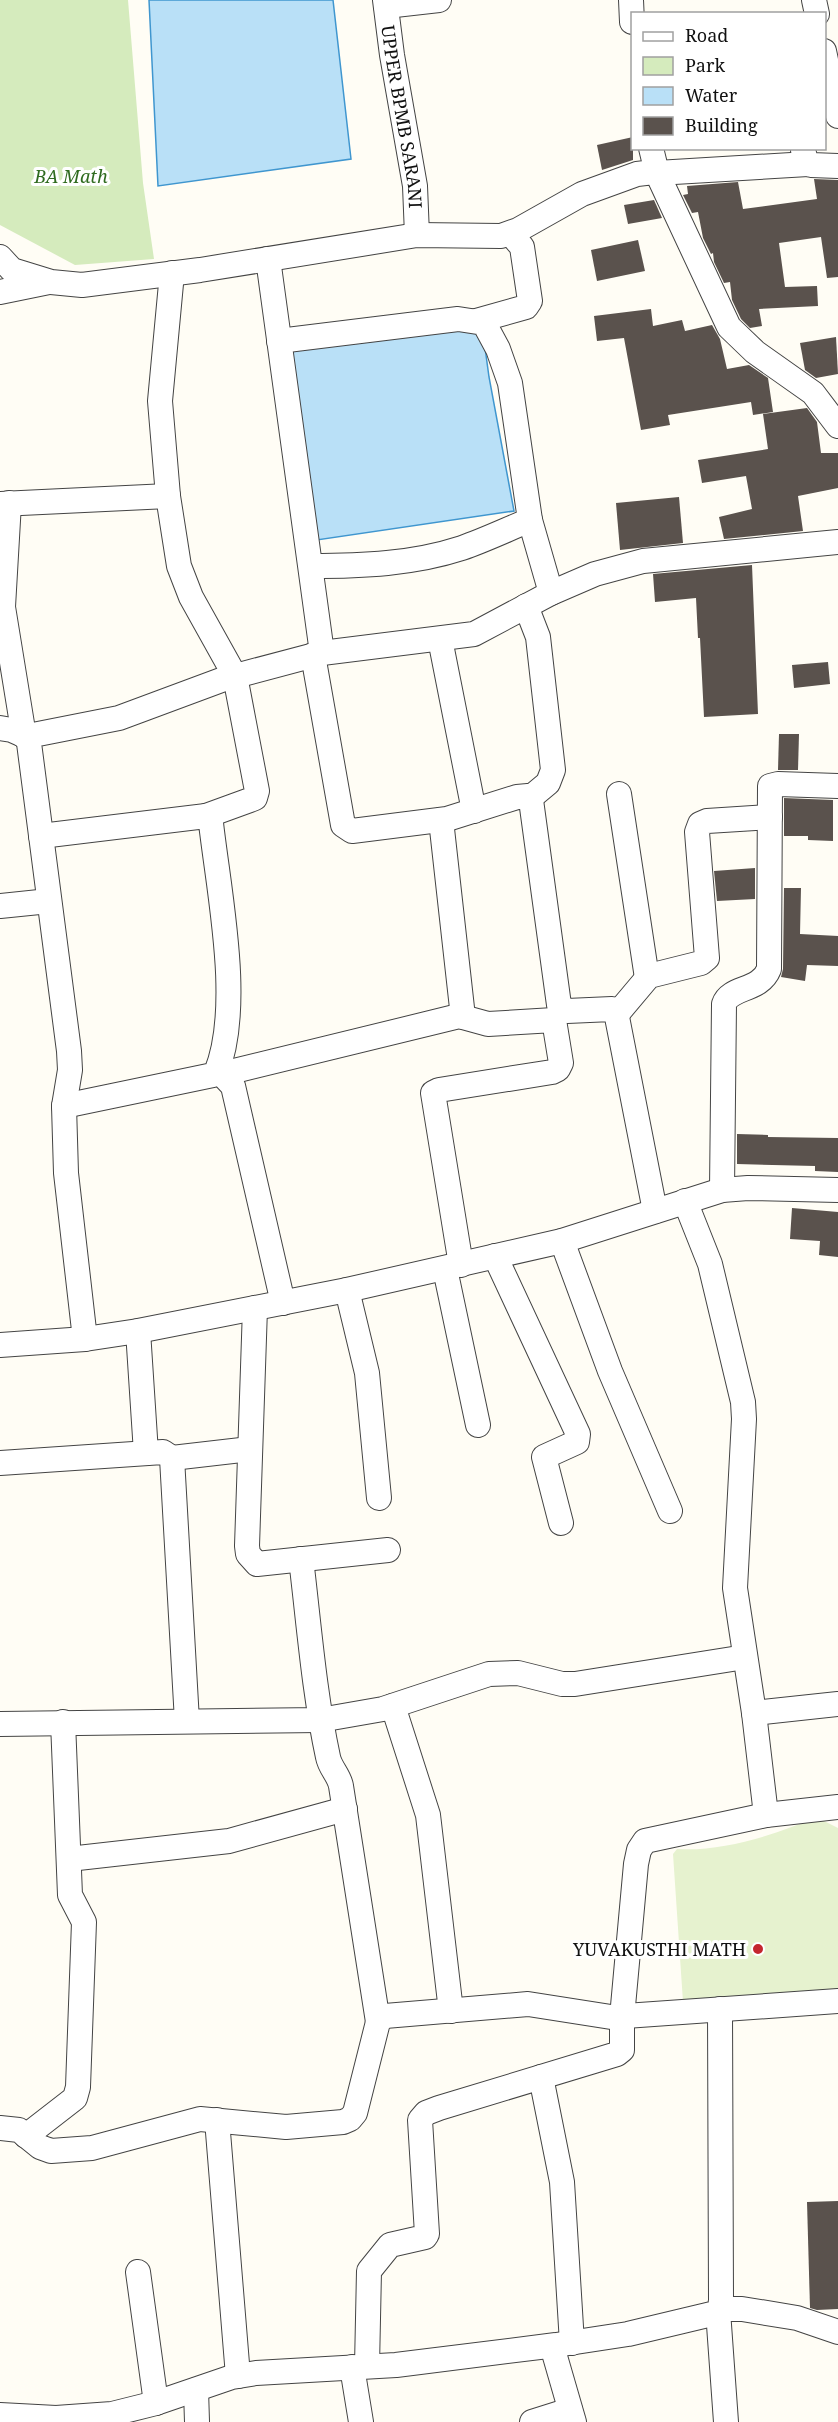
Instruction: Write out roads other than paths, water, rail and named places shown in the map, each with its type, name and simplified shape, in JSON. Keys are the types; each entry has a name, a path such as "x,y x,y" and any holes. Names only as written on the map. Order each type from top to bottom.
{"street":[{"path":"385,3 439,0"},
{"name":"UPPER BPMB SARANI","path":"385,3 415,186 417,235"},
{"path":"826,56 838,116"},
{"path":"651,150 657,173 729,327 755,352 813,393 838,426"},
{"path":"0,257 12,270 51,282 82,285 417,235 501,236 511,234 582,194 637,174 806,156 815,167 838,166"},
{"path":"476,321 526,307 530,301 522,247 511,234"},
{"path":"268,259 311,566 318,654 343,825 352,831 441,820 517,797 530,798 548,783 553,770 539,644 526,606"},
{"path":"41,836 206,816 250,801 256,796 235,676 191,597 181,574 168,496 160,401 172,273"},
{"path":"0,292 51,282"},
{"path":"279,341 458,319 484,323 498,349 510,383 530,520 551,592"},
{"path":"85,1339 66,1173 64,1106 70,1070 69,1051 27,737 3,607 4,504 168,496"},
{"path":"311,566 366,566 412,560 461,548 530,520"},
{"path":"27,737 35,733 119,718 235,676 318,654 474,634 551,592 595,574 643,561 838,542"},
{"path":"440,639 474,811"},
{"path":"0,728 12,730 27,737"},
{"path":"722,1190 724,1004 728,997 763,980 769,969 772,785 838,786"},
{"path":"619,794 647,978"},
{"path":"530,798 559,1005 567,1011 612,1009 617,1014 655,1211"},
{"path":"206,816 211,823 228,966 229,1013 220,1072"},
{"path":"617,1014 647,978 701,963 707,958 697,832 700,824 707,821 770,817"},
{"path":"441,820 463,1017"},
{"path":"0,906 49,901"},
{"path":"64,1106 213,1075 455,1017 488,1024 554,1020 561,1063 558,1069 552,1072 439,1090 433,1093 453,1267 478,1425"},
{"path":"220,1072 230,1082 234,1091 283,1303"},
{"path":"0,1345 85,1339 138,1331 347,1290 562,1241 722,1190 748,1188 838,1190"},
{"path":"685,1201 710,1264 743,1402 735,1588 754,1713 766,1815"},
{"path":"562,1241 610,1371 670,1511"},
{"path":"495,1256 578,1434 577,1442 544,1457 561,1523"},
{"path":"347,1290 367,1373 379,1498"},
{"path":"255,1308 246,1546 248,1554 257,1564 388,1550"},
{"path":"138,1331 146,1453"},
{"path":"0,1463 163,1452 172,1458 250,1449"},
{"path":"172,1458 187,1721"},
{"path":"0,2128 17,2129 46,2150 80,2150 190,2121 217,2120 286,2127 344,2122 355,2113 378,2022 340,1782 328,1761 320,1720 301,1559"},
{"path":"0,1724 320,1720 371,1712 489,1674 518,1672 562,1684 575,1684 744,1657"},
{"path":"754,1713 838,1704"},
{"path":"393,1706 428,1815 452,2011"},
{"path":"26,2136 75,2098 77,2093 84,1922 70,1895 63,1722"},
{"path":"361,2422 359,2366 369,2271 390,2245 425,2237 427,2234 420,2120 426,2113 620,2052 623,2046 622,2016 636,1864 639,1850 645,1841 766,1815 838,1807"},
{"path":"69,1859 229,1841 345,1809"},
{"path":"378,2022 385,2016 528,2004 605,2017 838,2001"},
{"path":"720,2009 719,2310 726,2422"},
{"path":"532,2422 572,2416 562,2344 562,2182 541,2077"},
{"path":"217,2120 238,2376"},
{"path":"138,2272 156,2403"},
{"path":"0,2415 56,2418 112,2414 156,2403 238,2376 279,2370 396,2365 562,2344 628,2334 711,2315 719,2310 742,2309 780,2315 820,2324 838,2332"},
{"path":"196,2390 197,2422"}],"water":[{"path":"149,0 333,0 351,159 158,186"},
{"path":"482,326 514,511 310,541 282,348"}],"place":[{"name":"YUVAKUSTHI MATH","path":"758,1949"}],"park label":[{"name":"BA Math","path":"71,176"}]}
